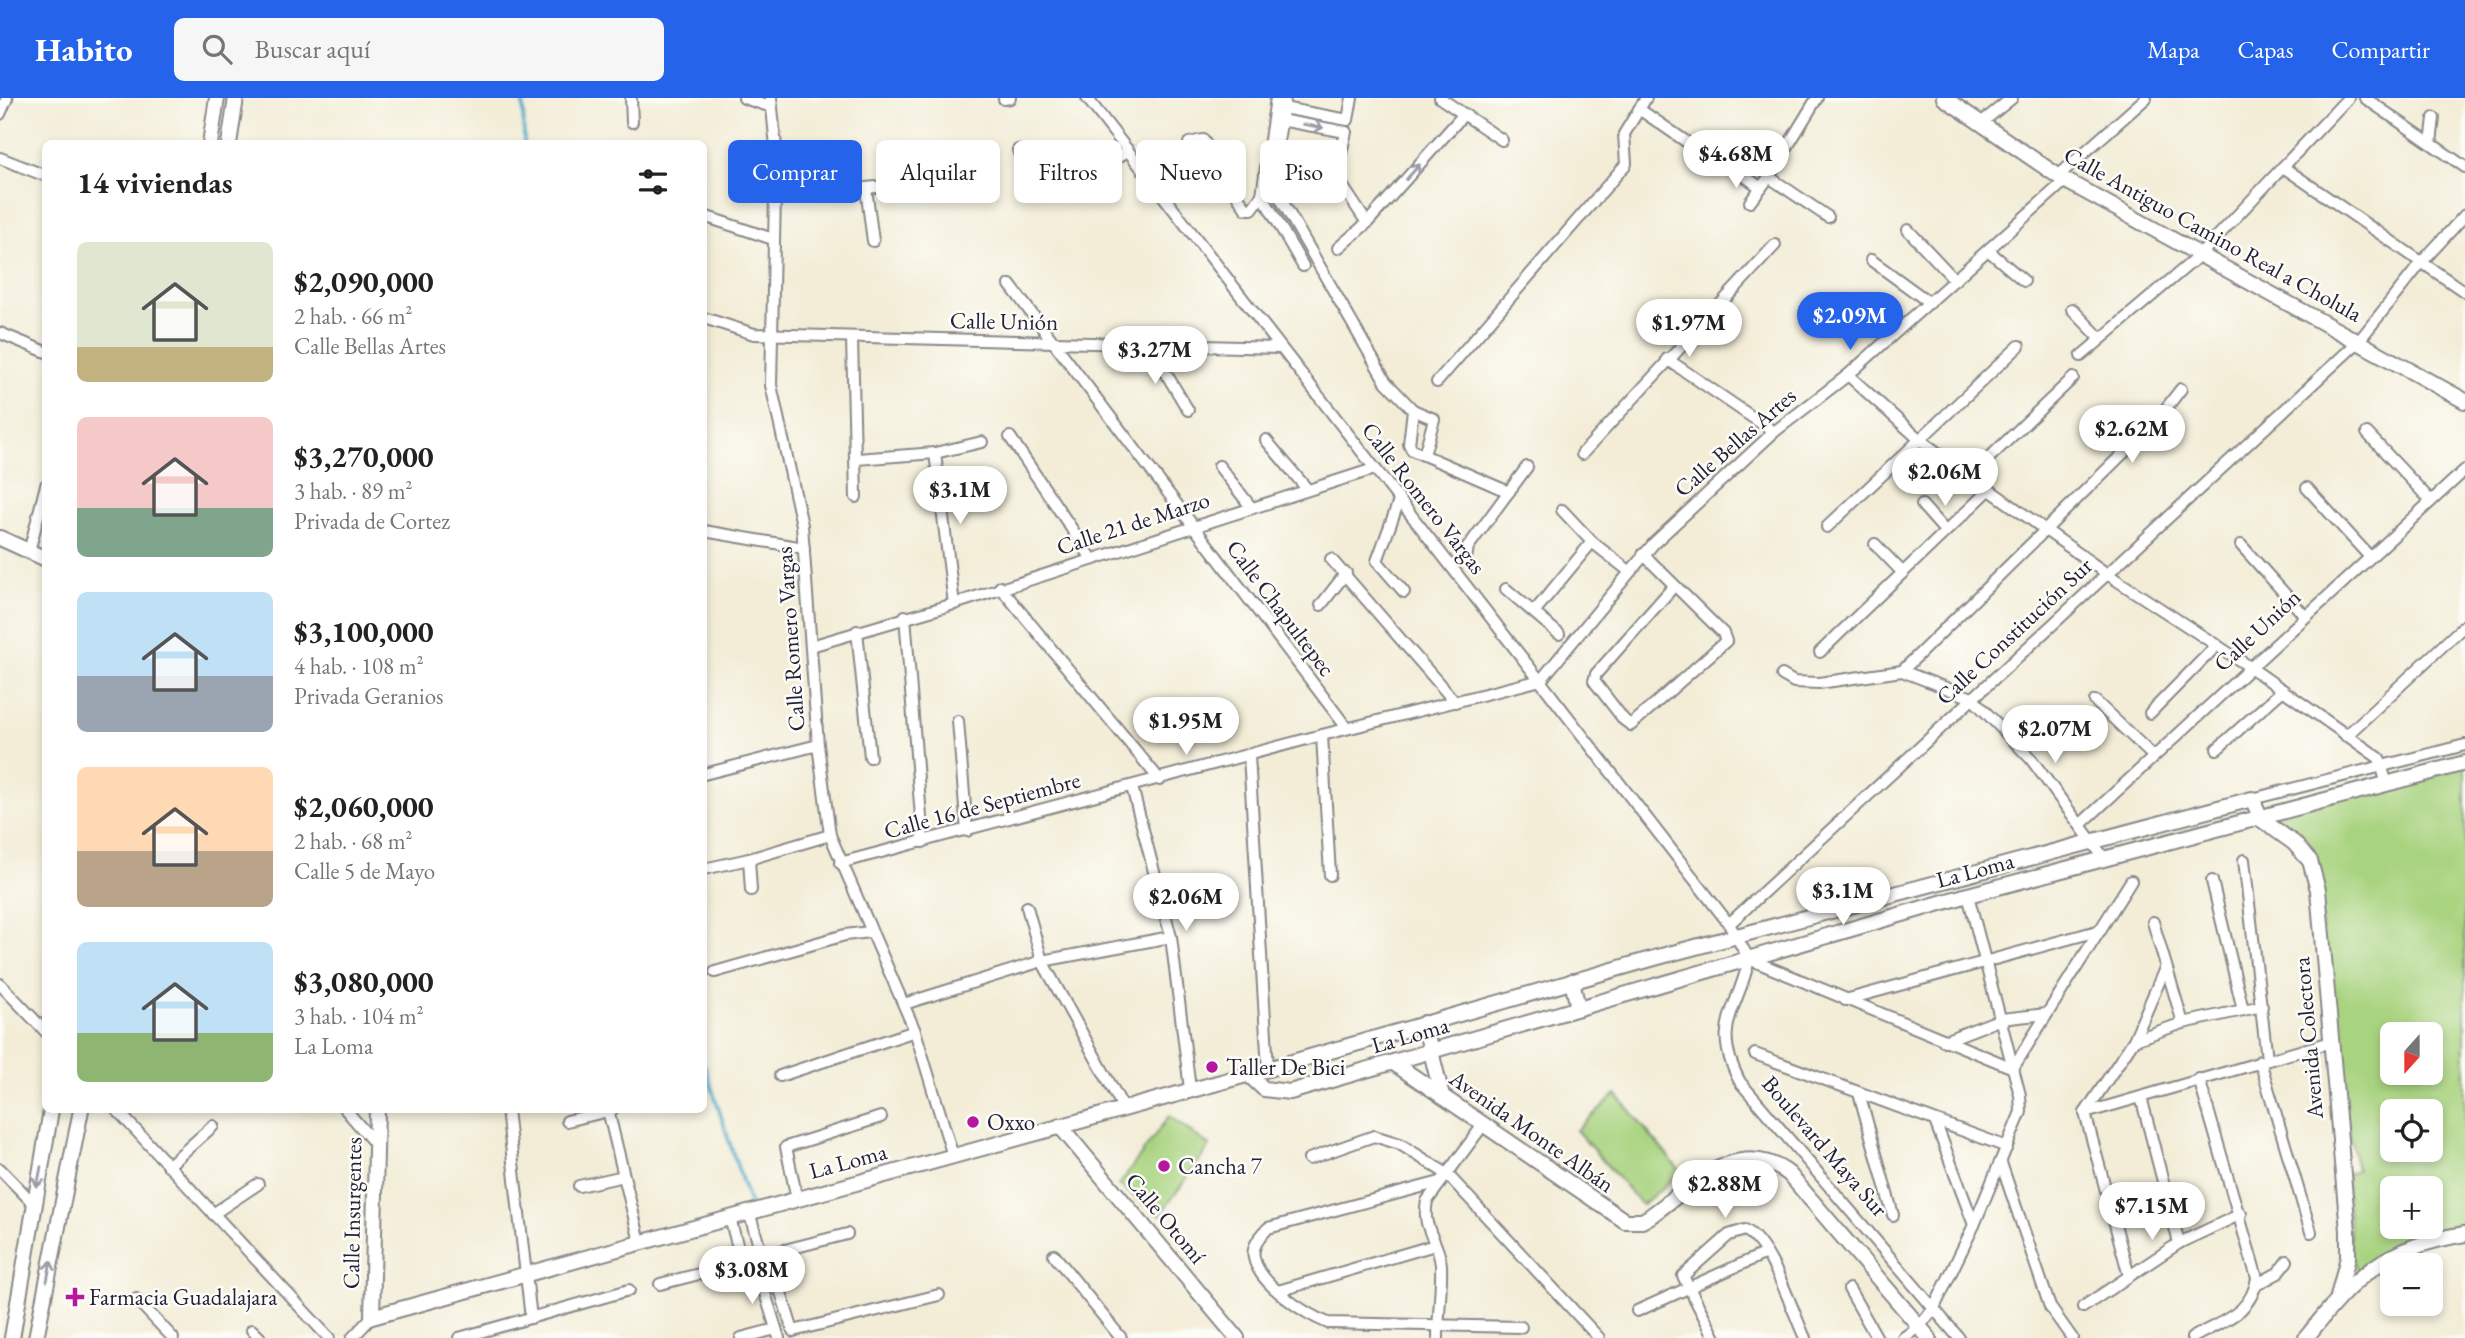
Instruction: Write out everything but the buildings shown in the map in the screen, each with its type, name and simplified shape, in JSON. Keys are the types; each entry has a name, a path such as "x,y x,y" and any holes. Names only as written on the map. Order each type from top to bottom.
{"street":[{"path":"0,114 7,98"},
{"path":"211,140 217,98"},
{"path":"230,140 236,98"},
{"path":"631,98 632,121"},
{"path":"744,98 771,103"},
{"name":"Calle Romero Vargas","path":"1087,98 1278,348 1541,680 1733,930"},
{"path":"1270,140 1276,98"},
{"path":"1352,98 1348,120 1284,103 1273,173 1274,187 1280,202 1340,298 1371,360 1386,382 1413,410 1435,422 1424,455"},
{"path":"1440,98 1502,140"},
{"path":"1437,382 1626,164 1623,138 1646,98"},
{"path":"1750,202 1769,177 1817,98"},
{"name":"Calle Antiguo Camino Real a Cholula","path":"1944,98 2062,178 2465,401"},
{"path":"1981,123 2012,98"},
{"name":"Calle Bellas Artes","path":"1541,680 1654,543 1774,432 1848,375 1989,251 2146,98"},
{"path":"2081,356 2200,255 2348,98"},
{"path":"2365,98 2465,167"},
{"name":"Calle Romero Vargas","path":"771,103 775,140"},
{"path":"1639,109 1694,147"},
{"path":"1338,248 1367,223 1464,114"},
{"path":"2431,143 2434,118"},
{"path":"1280,120 1346,132 1337,171 1338,179 1367,223"},
{"path":"1122,154 1128,150"},
{"path":"0,158 42,174"},
{"path":"1731,166 1761,188"},
{"path":"2283,167 2465,292"},
{"path":"1769,177 1828,217"},
{"path":"862,188 876,187"},
{"path":"866,188 873,241"},
{"path":"1242,203 1246,209 1252,209 1260,198"},
{"name":"Calle Romero Vargas","path":"775,203 771,384 804,548 818,745 830,835 915,1031 953,1156"},
{"path":"1267,203 1303,266"},
{"name":"Calle Constitución Sur","path":"1733,930 1972,698 2358,342 2421,262 2465,215"},
{"path":"707,217 773,239"},
{"path":"1908,230 1955,280"},
{"path":"1581,454 1775,245"},
{"path":"1989,251 2024,281"},
{"path":"1871,260 1930,303"},
{"name":"Calle Chapultepec","path":"1010,285 1058,344 1192,527 1347,728"},
{"path":"2072,309 2100,338"},
{"name":"Calle Unión","path":"707,319 744,332 852,339 1278,348"},
{"path":"0,333 42,350"},
{"path":"852,339 856,497"},
{"path":"1149,345 1188,410"},
{"path":"1827,527 2019,346"},
{"path":"1667,359 1774,432"},
{"path":"1848,375 1920,440 1989,490 2107,574 2217,645 2379,758 2384,767 2387,784"},
{"path":"1970,476 2073,378"},
{"path":"1902,671 2044,528 2157,420 2181,389"},
{"path":"1413,410 1410,447 1509,492"},
{"path":"2367,433 2431,501"},
{"path":"1010,437 1092,559"},
{"path":"1266,440 1307,489"},
{"path":"857,459 935,453 982,442"},
{"path":"935,453 954,604"},
{"path":"1219,466 1251,507"},
{"path":"1466,559 1468,547 1527,467"},
{"name":"Calle 21 de Marzo","path":"811,646 905,616 954,604 1000,587 1374,469"},
{"name":"Calle Unión","path":"2081,824 2152,755 2465,470"},
{"path":"2307,488 2369,556"},
{"path":"1820,652 1989,490"},
{"path":"29,552 42,501"},
{"path":"1399,501 1377,561 1404,592"},
{"path":"1922,505 1945,531"},
{"path":"1562,510 1592,542 1629,571"},
{"path":"707,532 804,548"},
{"path":"0,538 42,557"},
{"path":"1534,612 1592,542"},
{"path":"1875,544 1903,573"},
{"path":"2241,545 2304,615"},
{"path":"1643,554 1723,633 1726,640 1631,725 1624,720 1594,681 1597,674 1674,586"},
{"path":"1331,559 1346,573 1455,702"},
{"path":"1321,606 1346,573"},
{"path":"1000,587 1160,780"},
{"path":"1506,589 1559,634"},
{"path":"905,616 923,842"},
{"path":"2346,736 2465,625"},
{"path":"857,631 870,757"},
{"path":"2150,713 2217,645"},
{"path":"1782,676 1794,682 1819,683 1902,671 1972,698 2031,759 2104,858"},
{"name":"Calle 16 de Septiembre","path":"840,863 1160,780 1322,734 1541,680"},
{"path":"2217,749 2283,690"},
{"path":"2095,701 2152,755"},
{"path":"958,720 967,831"},
{"path":"1322,734 1330,875"},
{"path":"707,773 818,745"},
{"path":"1248,1074 1572,981 1733,930 2094,842 2465,745"},
{"path":"1249,756 1268,1069"},
{"name":"La Loma","path":"372,1317 1248,1074 1264,1089 1290,1092 1395,1064 1968,895 2465,763"},
{"path":"1132,787 1171,937 1190,1089"},
{"name":"Avenida Colectora","path":"2252,800 2260,818 2294,843 2310,861 2318,890 2348,1231 2348,1257 2338,1297"},
{"path":"707,868 830,835"},
{"path":"749,859 751,890"},
{"path":"2244,860 2262,1006 2264,1060 2311,1231"},
{"path":"2013,1069 2131,881"},
{"path":"2212,881 2243,1010"},
{"path":"1903,1338 1925,1332 2021,1112 2020,1095 1968,895"},
{"path":"1027,907 1042,961 1124,1109"},
{"path":"2152,922 2183,1023"},
{"path":"1733,930 1749,959 2013,1069"},
{"path":"1845,1000 2101,930"},
{"path":"715,972 845,934 870,932"},
{"path":"904,1004 1042,961 1171,937"},
{"name":"Boulevard Maya Sur","path":"1749,959 1725,1032 1728,1060 1740,1082 1959,1338"},
{"path":"2129,1276 2085,1113 2134,1041 2166,966"},
{"path":"1572,981 1578,1009"},
{"path":"0,984 42,1028"},
{"path":"2134,1041 2183,1023 2262,1006"},
{"path":"1944,1041 2001,1019 2046,1014"},
{"path":"1424,1023 1442,1096"},
{"path":"780,1076 915,1031"},
{"path":"2085,1113 2331,1042"},
{"path":"1755,1054 2007,1147"},
{"name":"Avenida Monte Albán","path":"1395,1064 1625,1221 1643,1221 1723,1163 1751,1159 1778,1166 1789,1174 1925,1332"},
{"path":"2195,1337 2240,1313 2256,1285 2256,1269 2241,1214 2199,1079"},
{"path":"1859,1093 1893,1215"},
{"path":"2141,1097 2179,1243"},
{"path":"12,1338 50,1113"},
{"path":"36,1338 76,1113"},
{"path":"120,1113 329,1338"},
{"path":"349,1113 376,1145"},
{"name":"Calle Insurgentes","path":"372,1317 377,1113"},
{"path":"507,1113 531,1318"},
{"path":"567,1121 598,1113"},
{"path":"611,1113 640,1242"},
{"path":"797,1199 786,1147 880,1118"},
{"path":"1935,1121 1973,1225"},
{"path":"1438,1338 1441,1262 1424,1215 1427,1201 1483,1125"},
{"path":"168,1166 213,1126"},
{"name":"Calle Otomí","path":"1060,1126 1237,1338"},
{"path":"1308,1159 1374,1136 1400,1144 1443,1178 1600,1338"},
{"path":"2001,1163 2050,1307 2072,1338"},
{"path":"0,1169 34,1204"},
{"path":"579,1186 624,1176"},
{"path":"1443,1178 1268,1228 1256,1242 1253,1256 1262,1275 1278,1291 1309,1315 1328,1323 1521,1327"},
{"path":"213,1214 258,1184"},
{"path":"749,1212 760,1249 769,1254 847,1234"},
{"path":"2083,1307 2179,1243 2241,1214"},
{"path":"730,1218 742,1263"},
{"path":"1715,1338 1683,1276 1736,1233 1745,1230 1754,1234 1766,1253 1805,1338"},
{"path":"2306,1338 2338,1297 2388,1256 2439,1238 2465,1234"},
{"path":"1278,1291 1435,1245"},
{"path":"1637,1311 1766,1253"},
{"path":"769,1254 794,1334 939,1295"},
{"path":"1054,1255 1121,1338"},
{"path":"2256,1285 2278,1273 2287,1261"},
{"path":"660,1284 742,1263 754,1265 777,1333 741,1338"},
{"path":"1849,1289 1877,1338"},
{"path":"459,1338 629,1290"},
{"path":"135,1299 173,1338"},
{"path":"352,1338 372,1317"}],"green space":[{"path":"2465,762 2465,1225 2443,1229 2443,1176 2380,1176 2380,1239 2411,1239 2380,1253 2359,1271 2351,1255 2346,1175 2357,1170 2331,1042 2318,890 2303,837 2294,828 2260,818"},
{"path":"1616,1094 1681,1172 1642,1205 1576,1130"},
{"name":"Cancha 7","path":"1169,1116 1210,1146 1160,1215 1119,1185"}],"waterway":[{"path":"523,98 524,140"},
{"path":"707,1073 751,1208"},
{"path":"764,1256 789,1338"}],"place":[{"name":"Taller De Bici","path":"1212,1067"},
{"name":"Oxxo","path":"973,1122"},
{"name":"Cancha 7","path":"1164,1166"},
{"name":"Farmacia Guadalajara","path":"75,1297"}]}
